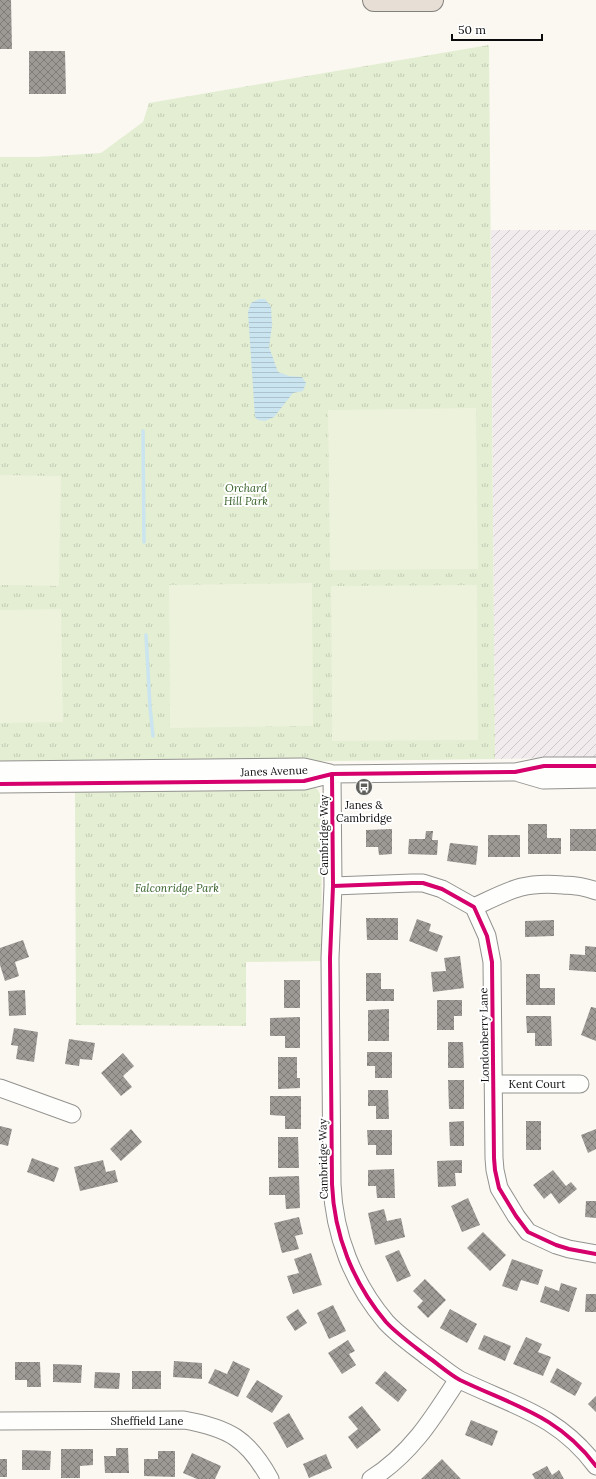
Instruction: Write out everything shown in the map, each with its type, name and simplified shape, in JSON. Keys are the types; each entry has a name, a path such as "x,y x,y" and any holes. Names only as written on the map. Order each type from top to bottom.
{"highway":[{"path":"374,0 432,0"}],"street":[{"name":"Janes Avenue","path":"0,784 304,781 332,774 515,772 544,766 596,766"},
{"name":"Janes Avenue","path":"0,770 304,767 332,774"},
{"name":"Janes Avenue","path":"515,772 543,780 596,780"},
{"name":"Cambridge Way","path":"332,774 333,886 330,958 332,1184 337,1228 342,1244 355,1275 368,1297 387,1322 412,1345 458,1379 536,1414 552,1423 587,1453 596,1466"},
{"path":"333,886 423,883 442,889 474,907 511,889 526,885 543,883 584,886 596,891"},
{"name":"Londonberry Lane","path":"474,907 487,936 492,962 495,1170 497,1181 504,1197 528,1232 556,1245 596,1254"},
{"name":"Kent Court","path":"494,1084 580,1084"},
{"path":"0,1088 72,1114"},
{"path":"371,1479 401,1456 420,1436 458,1379"},
{"name":"Sheffield Lane","path":"0,1421 184,1420 200,1423 218,1428 237,1438 251,1449 270,1479"}],"shaded area":[{"path":"491,230 596,230 596,757 495,759"}],"green space":[{"name":"Orchard Hill Park","path":"489,45 495,759 82,764 0,763 0,157 39,157 101,153 143,122 149,103"},
{"path":"476,408 478,569 330,570 328,410"},
{"path":"0,475 61,476 59,586 0,585"},
{"path":"312,583 313,726 170,728 169,585"},
{"path":"477,585 478,740 332,741 331,586"},
{"path":"61,609 63,722 0,723 0,610"},
{"name":"Falconridge Park","path":"314,787 318,790 321,796 322,961 246,962 246,1026 76,1025 75,788"}],"water":[{"path":"259,299 265,299 271,307 272,326 269,347 278,372 289,376 302,377 306,383 303,391 293,393 274,417 265,421 258,420 255,417 248,312 251,303"}],"building":[{"path":"0,0 11,0 12,49 0,49"},
{"path":"29,51 65,51 66,94 29,94"},
{"path":"528,824 547,824 547,838 561,838 561,854 528,854"},
{"path":"392,829 392,854 379,855 378,847 366,847 366,830"},
{"path":"570,829 596,829 596,851 570,851"},
{"path":"426,831 433,831 432,840 438,840 437,855 408,854 409,839 425,839"},
{"path":"488,835 520,835 520,857 488,857"},
{"path":"450,843 478,846 476,865 447,861"},
{"path":"366,918 398,918 398,940 367,940"},
{"path":"417,919 431,924 429,931 443,936 437,952 409,941"},
{"path":"554,920 554,936 525,937 525,921"},
{"path":"23,940 29,957 15,962 19,976 5,981 0,965 0,948"},
{"path":"585,946 596,947 596,972 569,970 570,954 585,955"},
{"path":"460,956 464,988 433,992 431,972 446,971 444,958"},
{"path":"366,973 381,973 381,989 394,989 394,1001 366,1001"},
{"path":"526,974 540,974 540,988 555,988 555,1005 526,1005"},
{"path":"284,980 300,980 300,1008 284,1008"},
{"path":"25,990 26,1015 9,1016 8,991"},
{"path":"437,1000 462,1000 462,1016 454,1016 454,1030 437,1030"},
{"path":"591,1007 596,1008 596,1041 581,1035"},
{"path":"389,1009 389,1041 368,1041 368,1010"},
{"path":"526,1016 551,1016 552,1046 535,1046 535,1033 527,1033"},
{"path":"300,1017 300,1048 285,1048 285,1036 270,1036 270,1018"},
{"path":"14,1028 38,1032 34,1062 16,1059 18,1046 11,1045"},
{"path":"69,1039 95,1043 92,1060 80,1059 79,1066 65,1064"},
{"path":"448,1042 463,1042 464,1068 448,1068"},
{"path":"367,1052 392,1052 392,1078 375,1078 375,1066 367,1066"},
{"path":"123,1053 134,1066 123,1076 132,1087 121,1096 101,1073"},
{"path":"278,1057 297,1057 297,1078 300,1078 300,1088 278,1089"},
{"path":"448,1080 464,1080 464,1109 449,1109"},
{"path":"368,1090 388,1090 389,1119 376,1119 376,1106 368,1106"},
{"path":"270,1096 301,1096 301,1129 285,1129 285,1116 270,1115"},
{"path":"464,1121 464,1146 450,1146 449,1122"},
{"path":"526,1121 541,1121 541,1150 526,1150"},
{"path":"0,1126 12,1129 8,1146 0,1144"},
{"path":"131,1129 142,1142 121,1161 110,1149"},
{"path":"596,1129 596,1149 588,1153 581,1135"},
{"path":"367,1130 392,1130 392,1155 376,1155 376,1145 368,1145"},
{"path":"278,1137 298,1137 299,1168 278,1168"},
{"path":"32,1158 59,1168 54,1182 27,1172"},
{"path":"103,1160 106,1172 115,1170 118,1182 80,1191 74,1167"},
{"path":"462,1160 462,1173 455,1173 456,1186 438,1187 437,1161"},
{"path":"394,1169 395,1198 377,1198 376,1186 368,1186 368,1170"},
{"path":"553,1170 566,1186 571,1182 577,1189 559,1204 551,1193 544,1199 533,1185"},
{"path":"299,1176 300,1208 286,1209 285,1195 269,1195 269,1177"},
{"path":"468,1198 480,1225 462,1232 451,1206"},
{"path":"586,1201 596,1201 596,1218 585,1217"},
{"path":"384,1209 387,1221 401,1218 405,1237 375,1245 368,1213"},
{"path":"299,1217 303,1234 295,1236 299,1249 282,1253 274,1223"},
{"path":"483,1232 506,1255 490,1271 467,1248"},
{"path":"399,1250 411,1276 397,1282 385,1256"},
{"path":"311,1253 322,1285 293,1294 287,1276 299,1273 294,1259"},
{"path":"512,1259 543,1270 538,1285 521,1280 517,1291 502,1286"},
{"path":"425,1279 446,1300 428,1318 417,1307 423,1301 413,1291"},
{"path":"561,1283 577,1288 569,1312 540,1302 545,1286 559,1291"},
{"path":"586,1294 596,1294 596,1312 585,1312"},
{"path":"333,1305 346,1331 329,1339 317,1313"},
{"path":"298,1309 307,1323 295,1331 286,1317"},
{"path":"450,1309 477,1324 467,1343 440,1328"},
{"path":"484,1335 511,1346 505,1361 478,1349"},
{"path":"526,1337 542,1344 538,1352 551,1357 543,1376 513,1364"},
{"path":"348,1340 355,1351 349,1354 356,1365 342,1374 328,1353"},
{"path":"174,1361 202,1363 202,1379 173,1377"},
{"path":"233,1361 250,1369 238,1397 208,1383 215,1369 227,1374"},
{"path":"15,1362 40,1362 41,1387 27,1387 27,1380 15,1380"},
{"path":"53,1364 82,1365 81,1383 53,1382"},
{"path":"557,1368 582,1383 575,1396 550,1382"},
{"path":"132,1371 161,1371 161,1389 132,1389"},
{"path":"385,1371 407,1390 398,1402 375,1383"},
{"path":"95,1372 120,1373 119,1389 94,1388"},
{"path":"257,1380 283,1396 272,1413 246,1397"},
{"path":"596,1396 596,1412 588,1404"},
{"path":"362,1406 381,1430 357,1449 348,1437 358,1429 348,1417"},
{"path":"289,1413 304,1439 287,1448 273,1423"},
{"path":"471,1420 498,1431 492,1446 465,1435"},
{"path":"116,1448 128,1448 129,1473 105,1473 104,1456 116,1456"},
{"path":"61,1449 93,1449 93,1465 80,1466 80,1478 61,1478"},
{"path":"22,1450 51,1451 50,1470 22,1470"},
{"path":"158,1451 175,1451 175,1477 144,1476 144,1459 158,1459"},
{"path":"192,1453 221,1466 215,1479 197,1479 183,1473"},
{"path":"326,1454 332,1468 309,1478 303,1464"},
{"path":"0,1459 7,1459 7,1477 0,1477"},
{"path":"442,1459 461,1479 421,1479"},
{"path":"547,1466 552,1475 559,1470 564,1479 535,1479 532,1474"}],"waterway":[{"path":"143,431 144,542"},
{"path":"146,635 153,736"}],"cycle path":[{"path":"0,784 304,781 332,774 515,772 544,766 596,766"},
{"path":"332,774 333,886 330,958 332,1184 337,1222 347,1258 374,1307 386,1322 401,1336 460,1380 517,1405 551,1423 581,1449 596,1466"},
{"path":"333,886 423,883 442,889 474,907 487,936 492,962 494,1158 499,1188 516,1216 528,1232 556,1245 596,1254"}],"place":[{"name":"Janes & Cambridge","path":"364,787"}]}
